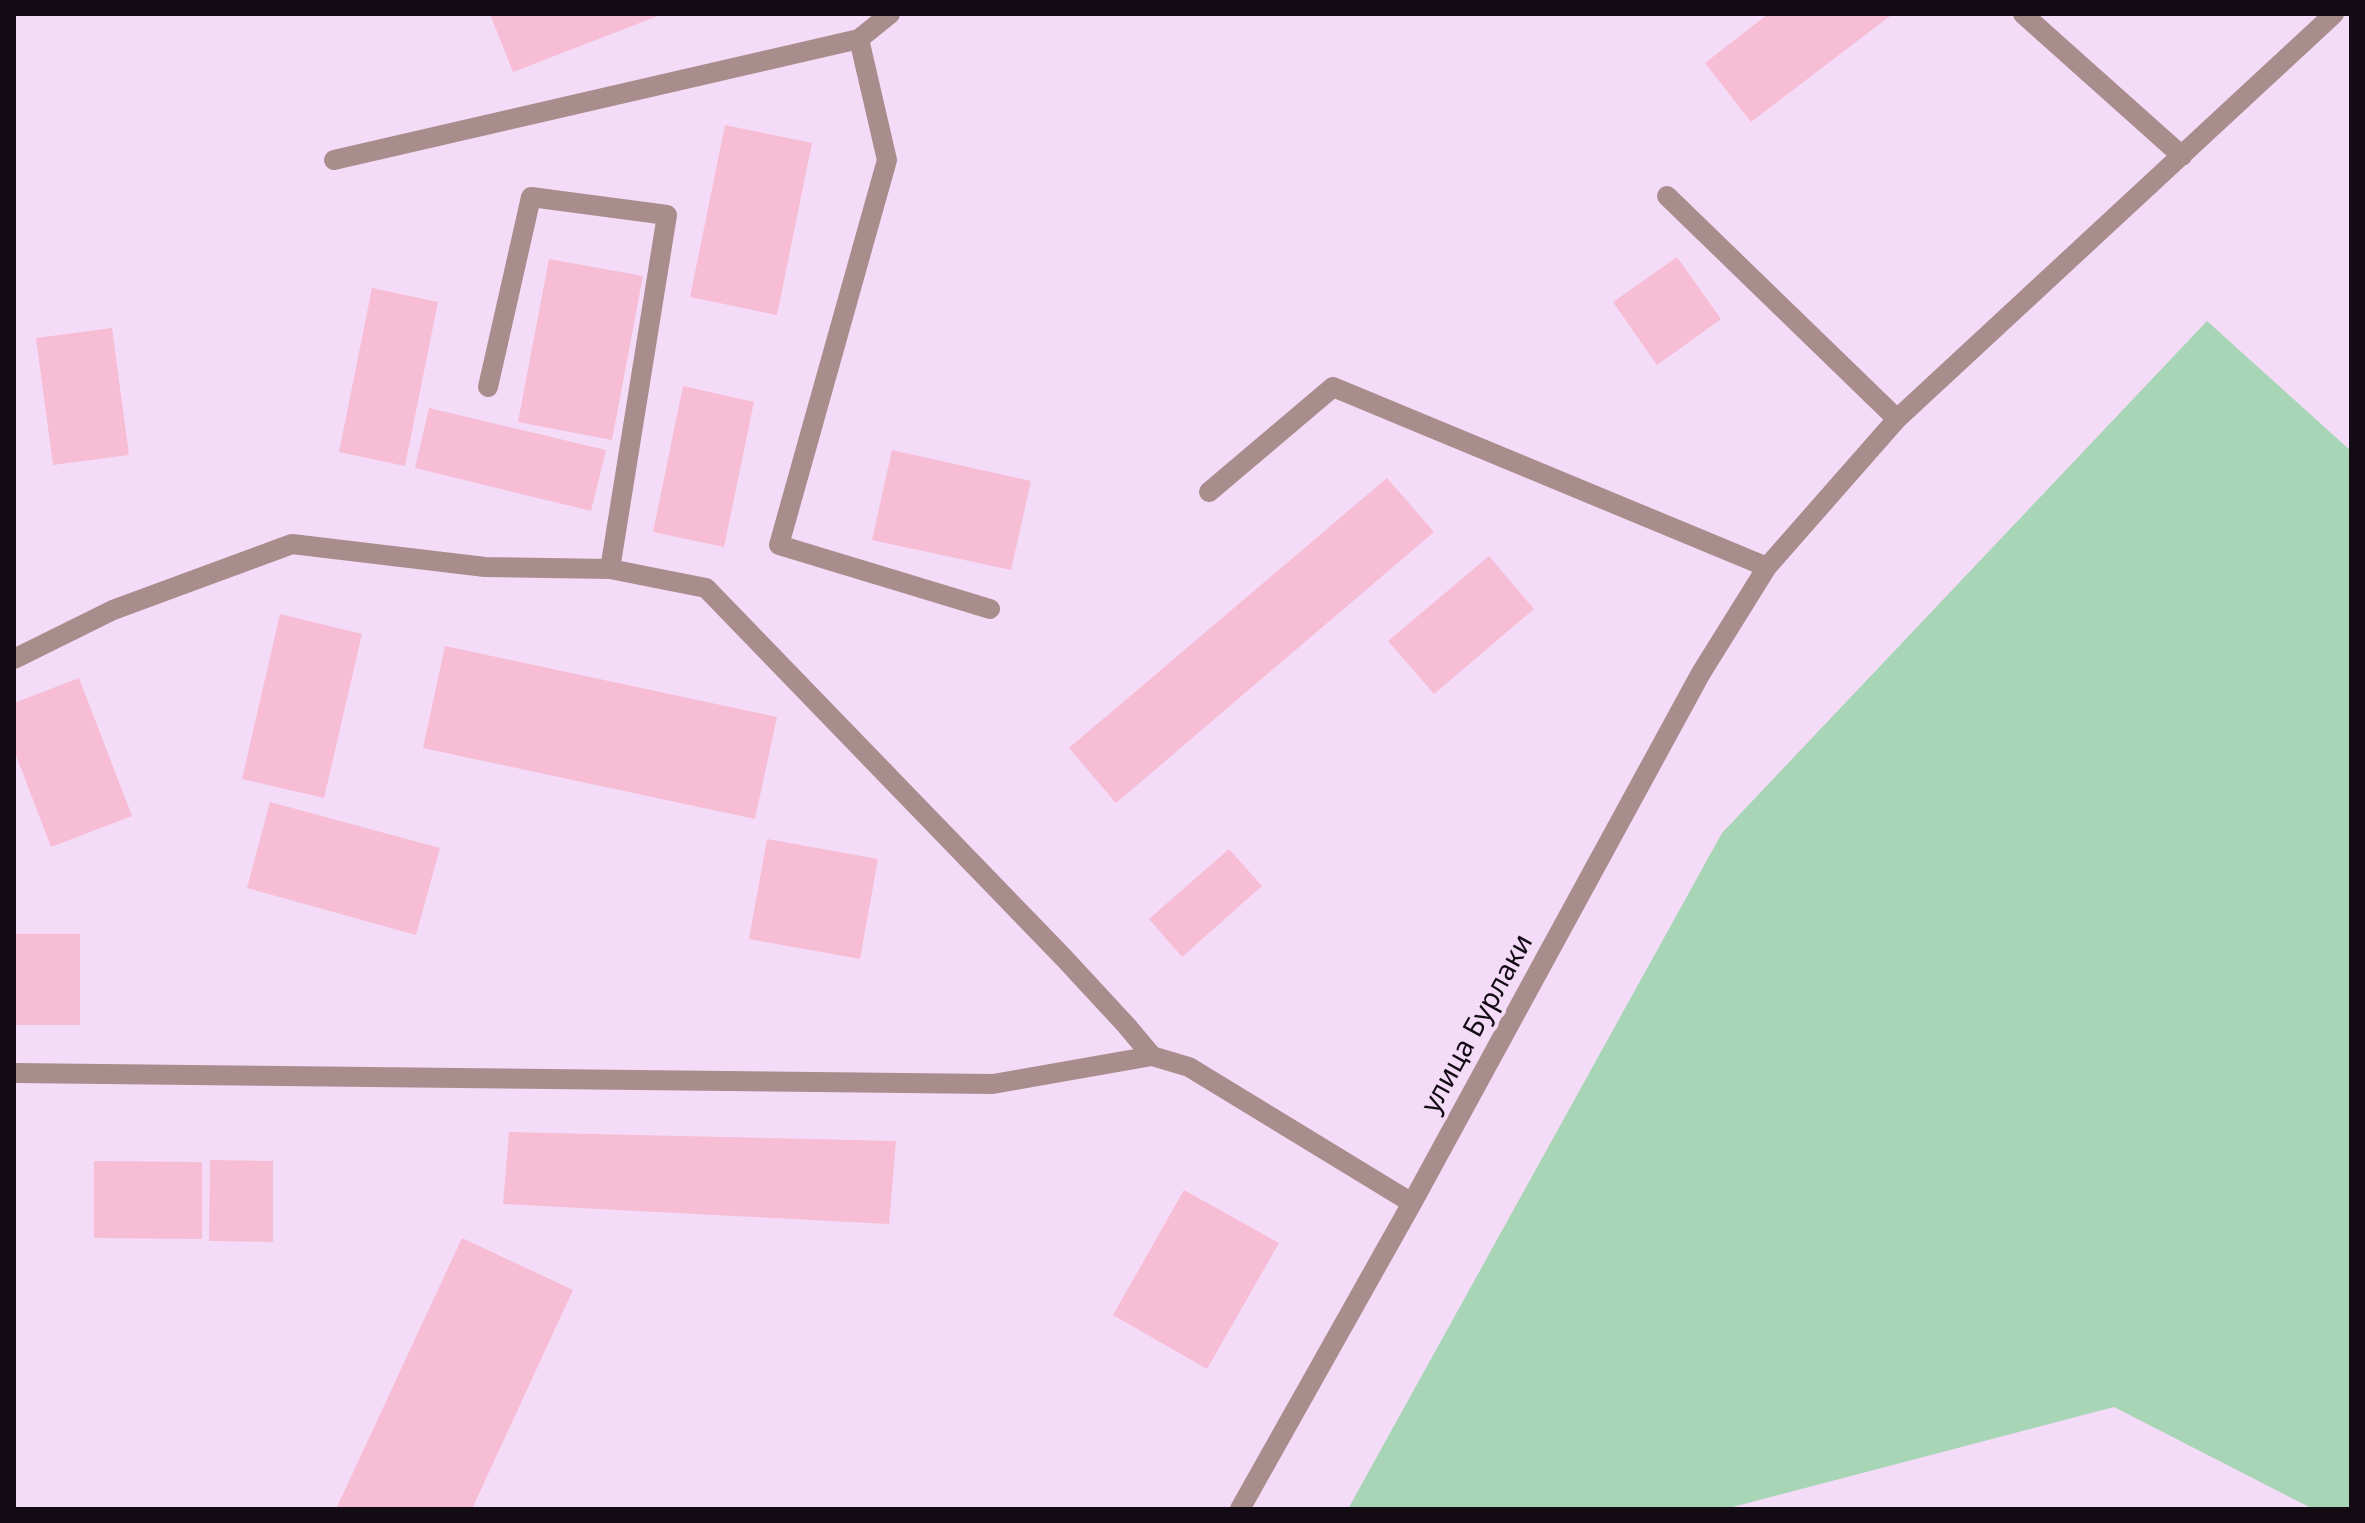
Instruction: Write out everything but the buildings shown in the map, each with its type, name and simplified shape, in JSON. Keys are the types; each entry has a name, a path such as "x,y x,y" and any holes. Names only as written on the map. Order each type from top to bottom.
{"street":[{"path":"334,160 859,39 890,14"},
{"path":"2023,14 2182,156"},
{"name":"улица Бурлаки","path":"1240,1509 1412,1203 1701,673 1767,567 1897,419 2334,14"},
{"path":"859,39 887,160 779,545 990,609"},
{"path":"1667,196 1897,419"},
{"path":"488,387 531,197 667,215 610,569"},
{"path":"1209,492 1333,387 1767,567"},
{"path":"14,659 113,610 292,544 485,567 610,569 706,588 1064,958 1152,1056"},
{"path":"14,1073 993,1084 1152,1056 1189,1067 1412,1203"}],"green space":[{"path":"2207,321 2351,451 2351,1509 2313,1509 2114,1407 1725,1509 1348,1509 1722,833"}]}
